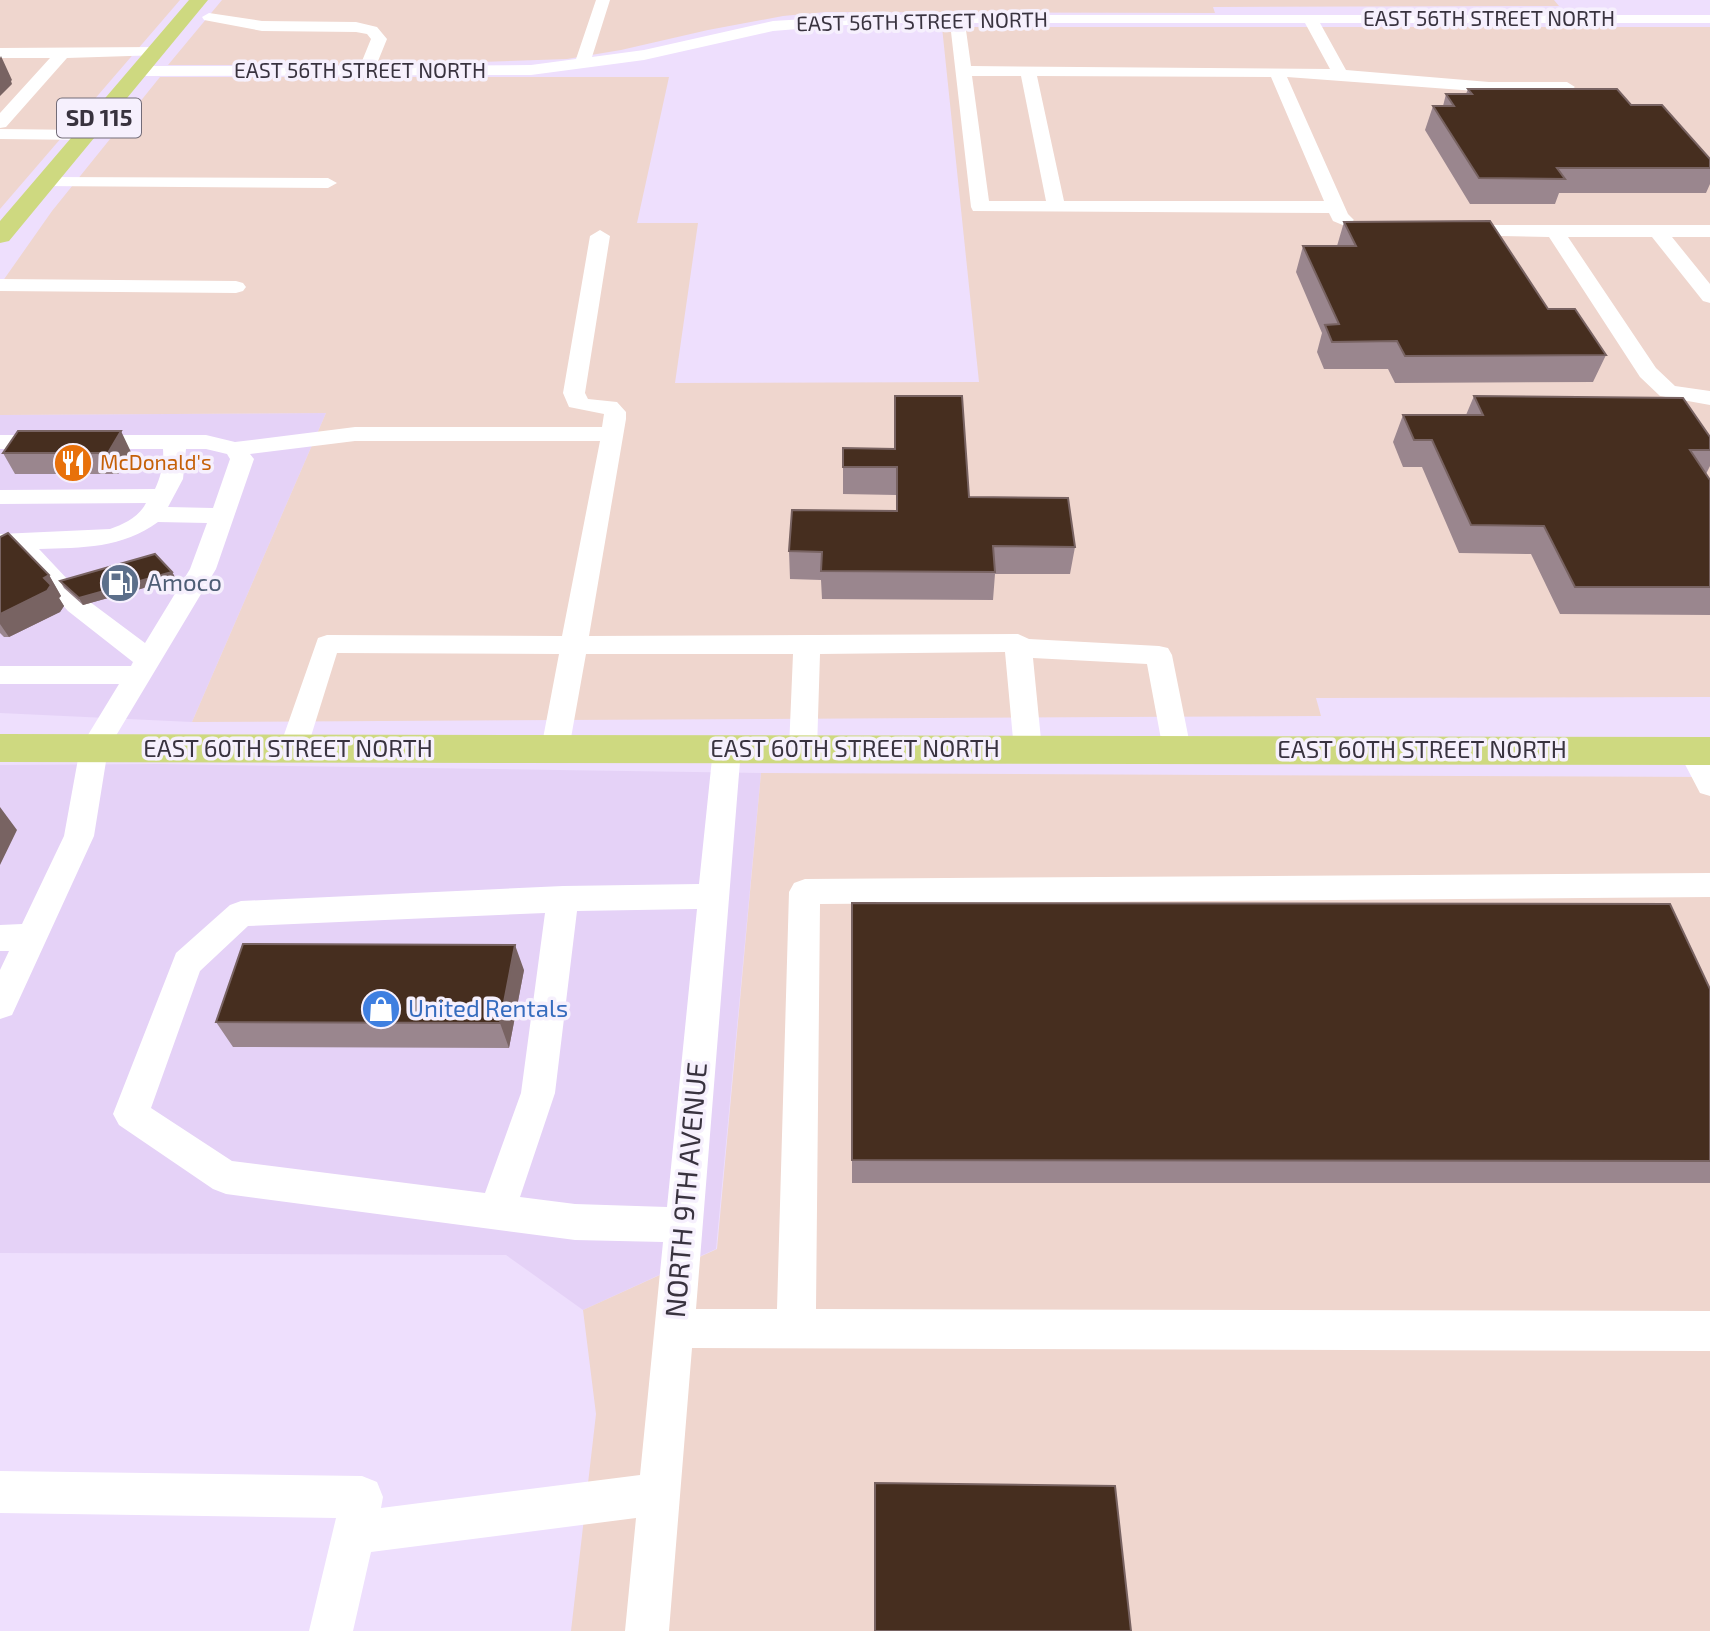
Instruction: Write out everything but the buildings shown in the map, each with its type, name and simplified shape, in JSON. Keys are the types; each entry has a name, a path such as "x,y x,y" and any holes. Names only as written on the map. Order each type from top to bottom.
{"main road":[{"name":"SD 115","path":"0,236 184,18 204,9"},
{"name":"EAST 60TH STREET NORTH","path":"0,748 1701,751"}],"street":[{"path":"582,65 604,0"},
{"path":"1011,0 1015,19"},
{"path":"1458,0 1474,19"},
{"path":"1570,3 1583,20"},
{"path":"1650,3 1667,19"},
{"path":"800,4 800,23"},
{"path":"204,9 234,9"},
{"path":"204,9 262,26 366,28 377,34 379,40 366,71"},
{"name":"EAST 56TH STREET NORTH","path":"139,71 531,71 644,55 722,36 800,23 871,19 1710,19"},
{"path":"957,19 980,207 1335,207"},
{"path":"1310,19 1340,73"},
{"path":"0,53 155,52"},
{"path":"0,123 63,53"},
{"path":"962,71 1340,73 1489,86 1567,87"},
{"path":"1028,71 1056,207"},
{"path":"1277,72 1340,217 1363,230"},
{"path":"0,134 85,135"},
{"path":"46,182 328,183"},
{"path":"1555,231 1648,372 1668,391 1710,398"},
{"path":"1657,231 1710,297"},
{"path":"1434,232 1710,231"},
{"path":"555,749 615,412 609,407 577,402 573,393 600,236"},
{"path":"0,285 236,288"},
{"path":"0,442 206,442 234,449 355,434 613,434"},
{"path":"10,542 113,537 133,529 158,505 174,475 177,460 174,442"},
{"path":"0,1005 15,937 79,836 94,748 203,569 242,459 234,449"},
{"path":"0,497 158,505 222,516"},
{"path":"10,542 144,668"},
{"path":"293,749 327,644 1018,643 1028,750"},
{"path":"803,749 807,645"},
{"path":"1018,648 1159,655 1177,750"},
{"path":"0,676 144,668"},
{"name":"NORTH 9TH AVENUE","path":"647,1631 727,749"},
{"path":"1701,751 1710,785"},
{"path":"796,1329 805,892 1710,885"},
{"path":"683,1224 575,1222 226,1177 131,1114 187,963 242,914 563,899 713,896"},
{"path":"496,1213 538,1093 563,899"},
{"path":"674,1328 1710,1331"},
{"path":"0,1492 362,1497 331,1631"},
{"path":"354,1533 659,1494"}],"shaded area":[{"path":"0,0 180,0 0,209"},
{"path":"222,0 1554,0 1559,6 1213,7 1215,13 826,12 783,16 567,59 388,65 168,65"},
{"path":"942,27 1710,27 1710,697 1316,698 1321,716 192,722 326,413 0,415 0,285 52,211 160,77 669,77 637,223 698,223 675,383 979,382"},
{"path":"326,413 192,722 0,713 0,415"},
{"path":"159,764 761,773 716,1249 583,1310 506,1255 0,1253 0,765"},
{"path":"761,773 1710,777 1710,1631 571,1631 596,1414 583,1310 717,1249"}],"place":[{"name":"McDonald's","path":"73,463"},
{"name":"Amoco","path":"120,583"},
{"name":"United Rentals","path":"381,1009"}]}
